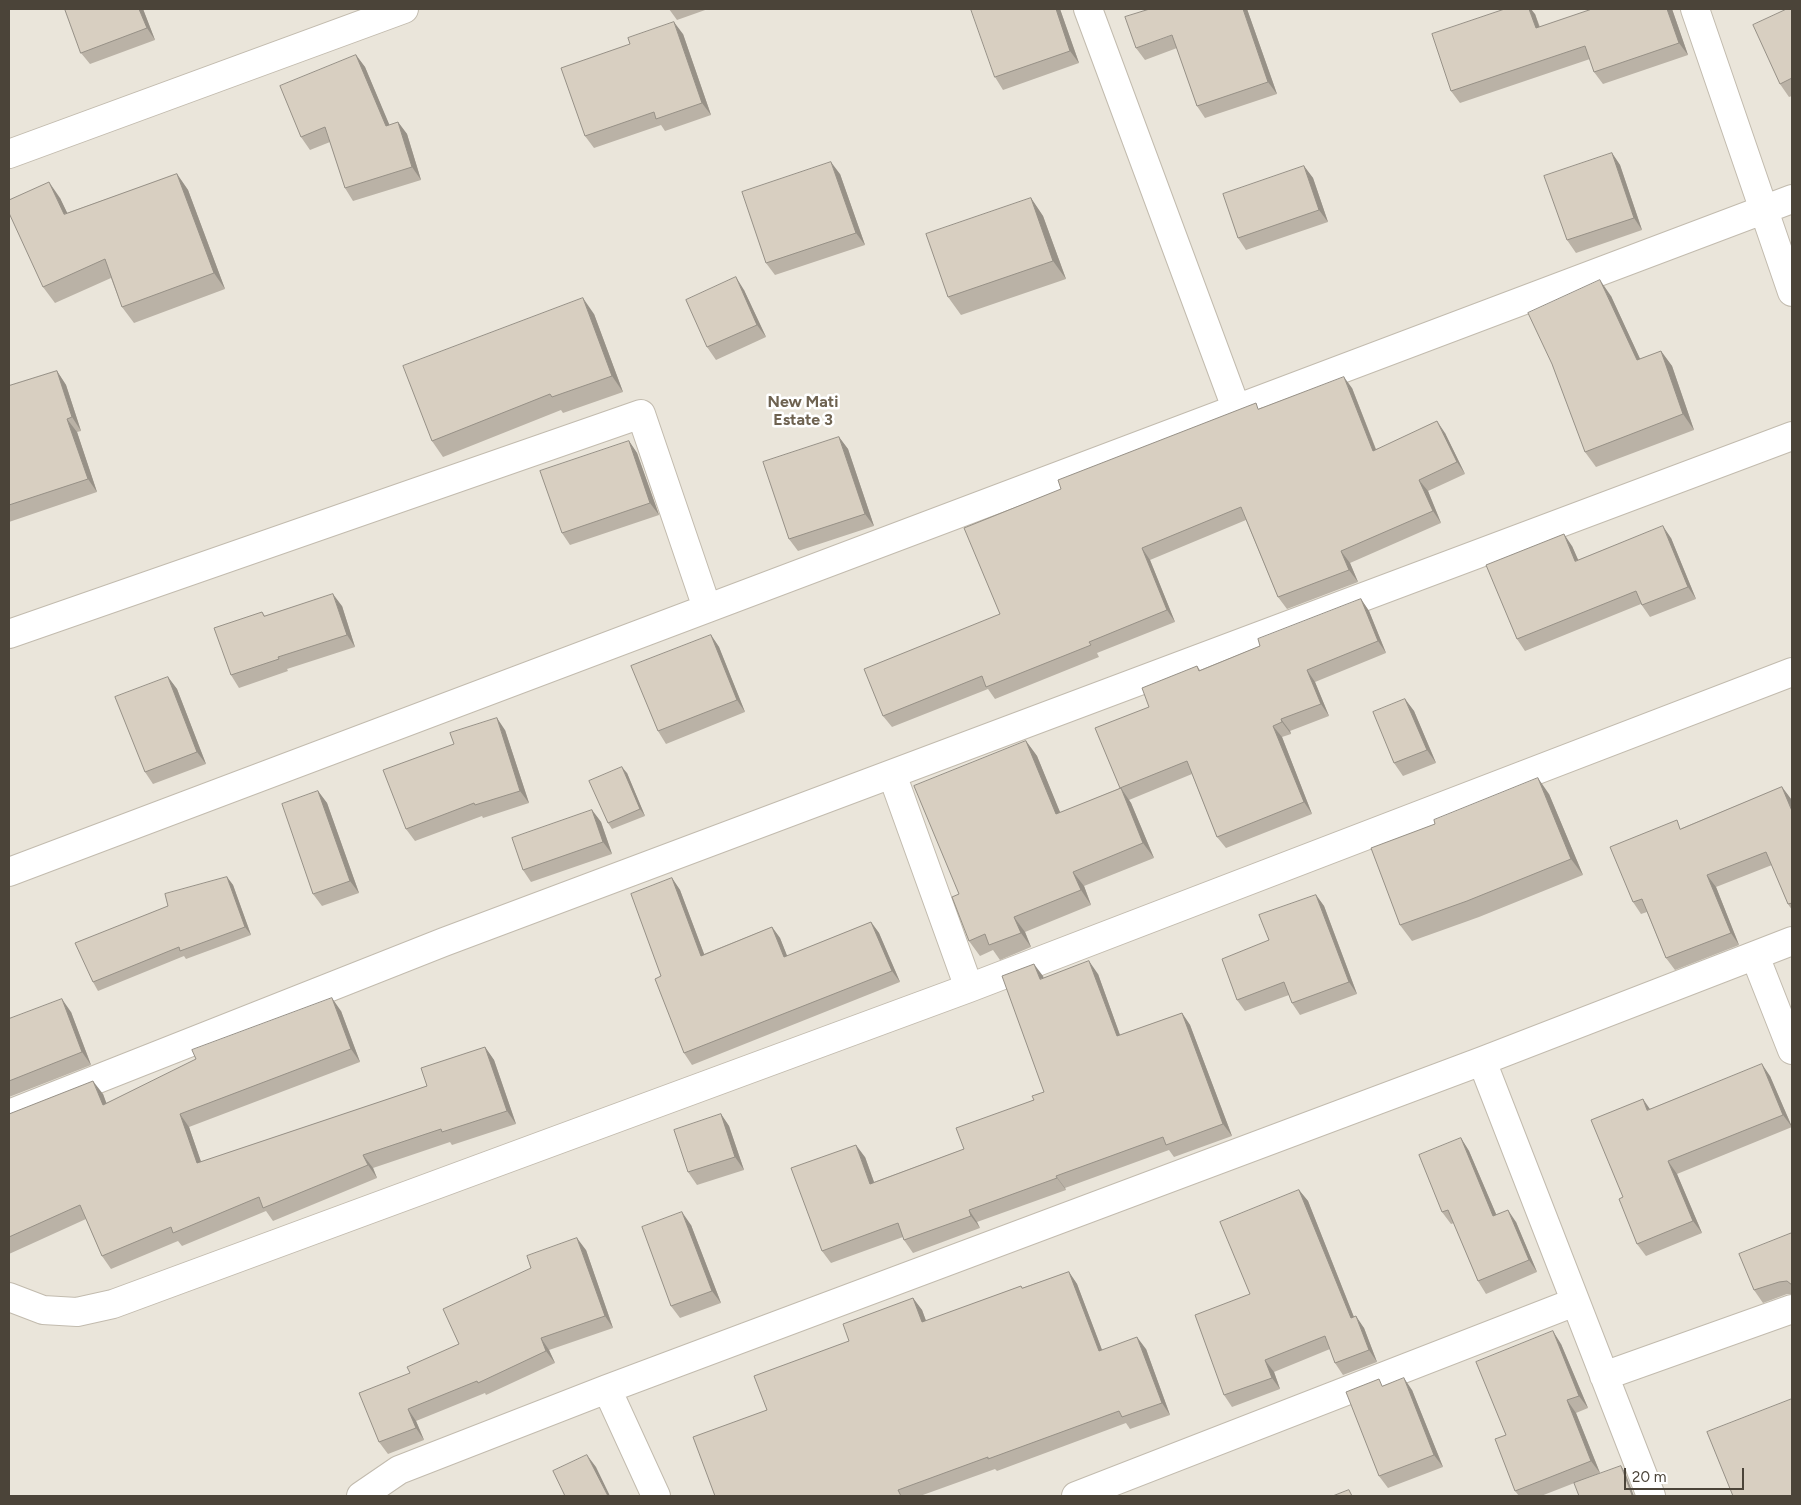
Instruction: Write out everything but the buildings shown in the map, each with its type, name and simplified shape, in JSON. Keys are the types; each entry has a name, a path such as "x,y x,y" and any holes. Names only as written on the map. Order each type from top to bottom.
{"street":[{"path":"9,154 404,9"},
{"path":"1088,9 1236,408"},
{"path":"1694,9 1792,292"},
{"path":"9,872 1792,199"},
{"path":"9,634 641,414 708,608"},
{"path":"9,1114 444,942 1792,436"},
{"path":"9,1298 43,1310 77,1312 113,1304 969,988 1792,672"},
{"path":"892,774 969,988"},
{"path":"362,1496 399,1470 607,1389 1482,1061 1792,942"},
{"path":"1755,956 1792,1050"},
{"path":"1482,1061 1651,1496"},
{"path":"1076,1496 1576,1302"},
{"path":"1604,1376 1792,1309"},
{"path":"607,1389 656,1496"}],"shaded area":[{"path":"9,9 1792,9 1792,1496 9,1496"}],"district":[{"name":"New Mati Estate 3","path":"803,411"}]}
